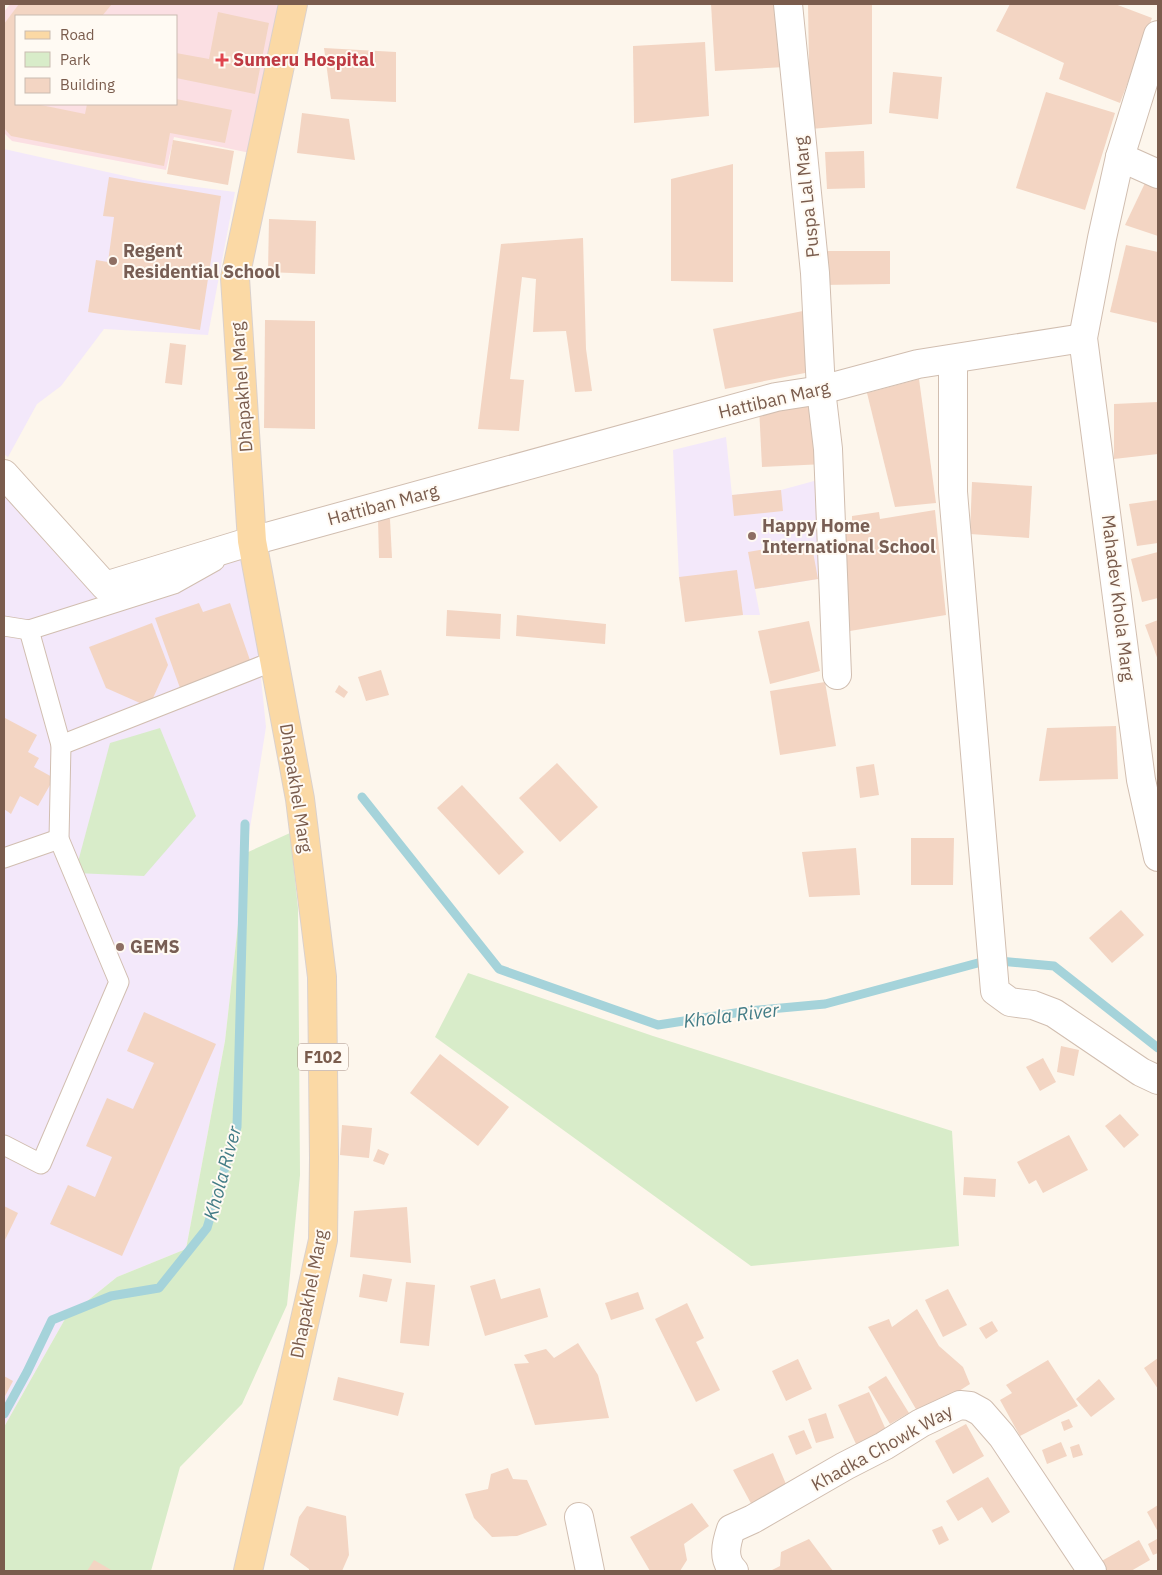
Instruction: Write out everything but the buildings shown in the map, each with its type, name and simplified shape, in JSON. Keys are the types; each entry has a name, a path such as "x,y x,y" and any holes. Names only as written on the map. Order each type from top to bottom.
{"main road":[{"name":"Dhapakhel Marg","path":"248,1571 323,1240 322,978 300,800 252,541 235,278 293,4"}],"street":[{"name":"Puspa Lal Marg","path":"788,4 815,273 821,390 828,449 837,675"},
{"path":"1083,338 1120,157 1158,35"},
{"path":"1120,157 1158,174"},
{"name":"Hattiban Marg","path":"4,474 105,586 252,541 776,397 821,390 918,364 1083,338"},
{"name":"Mahadev Khola Marg","path":"1083,338 1141,780 1158,857"},
{"path":"953,359 953,492 995,991 1010,1002 1033,1005 1054,1013 1141,1072 1158,1080"},
{"name":"Khadka Chowk Way","path":"734,1571 729,1566 725,1554 731,1529 753,1519 845,1466 884,1446 921,1423 960,1405 970,1406 981,1412 1002,1436 1092,1571"},
{"path":"579,1517 590,1571"}],"lane":[{"path":"4,626 30,630 174,584 252,541"},
{"path":"4,1145 41,1164 119,982 59,839 61,745 30,630"},
{"path":"61,745 274,661"},
{"path":"4,858 59,839"}],"shaded area":[{"name":"Sumeru Hospital","path":"10,4 278,4 250,153 174,137 166,170 12,141 4,133 4,12"},
{"name":"Regent Residential School","path":"4,149 143,180 235,192 208,335 104,329 61,386 37,404 8,457 4,454"},
{"name":"Happy Home International School","path":"726,437 732,495 781,490 825,478 828,579 755,589 760,615 743,615 679,577 673,450"},
{"name":"GEMS","path":"4,474 105,586 248,551 266,727 246,853 225,1041 186,1249 117,1277 65,1319 4,1427"}],"green space":[{"path":"160,728 196,816 144,876 75,873 110,743"},
{"path":"290,833 298,908 300,1175 287,1305 242,1404 180,1467 151,1571 4,1571 4,1427 65,1319 117,1277 186,1249 225,1041 246,853"},
{"path":"468,973 653,1036 952,1131 959,1246 751,1266 435,1037"}],"waterway":[{"name":"Khola River","path":"362,797 499,969 658,1025 748,1011 825,1004 989,960 1054,966 1158,1048"},
{"name":"Khola River","path":"4,1414 52,1320 111,1296 159,1288 207,1228 237,1127 245,824"}],"place":[{"name":"Sumeru Hospital","path":"222,60"},
{"name":"Regent Residential School","path":"113,261"},
{"name":"Happy Home International School","path":"752,536"},
{"name":"GEMS","path":"120,947"}]}
